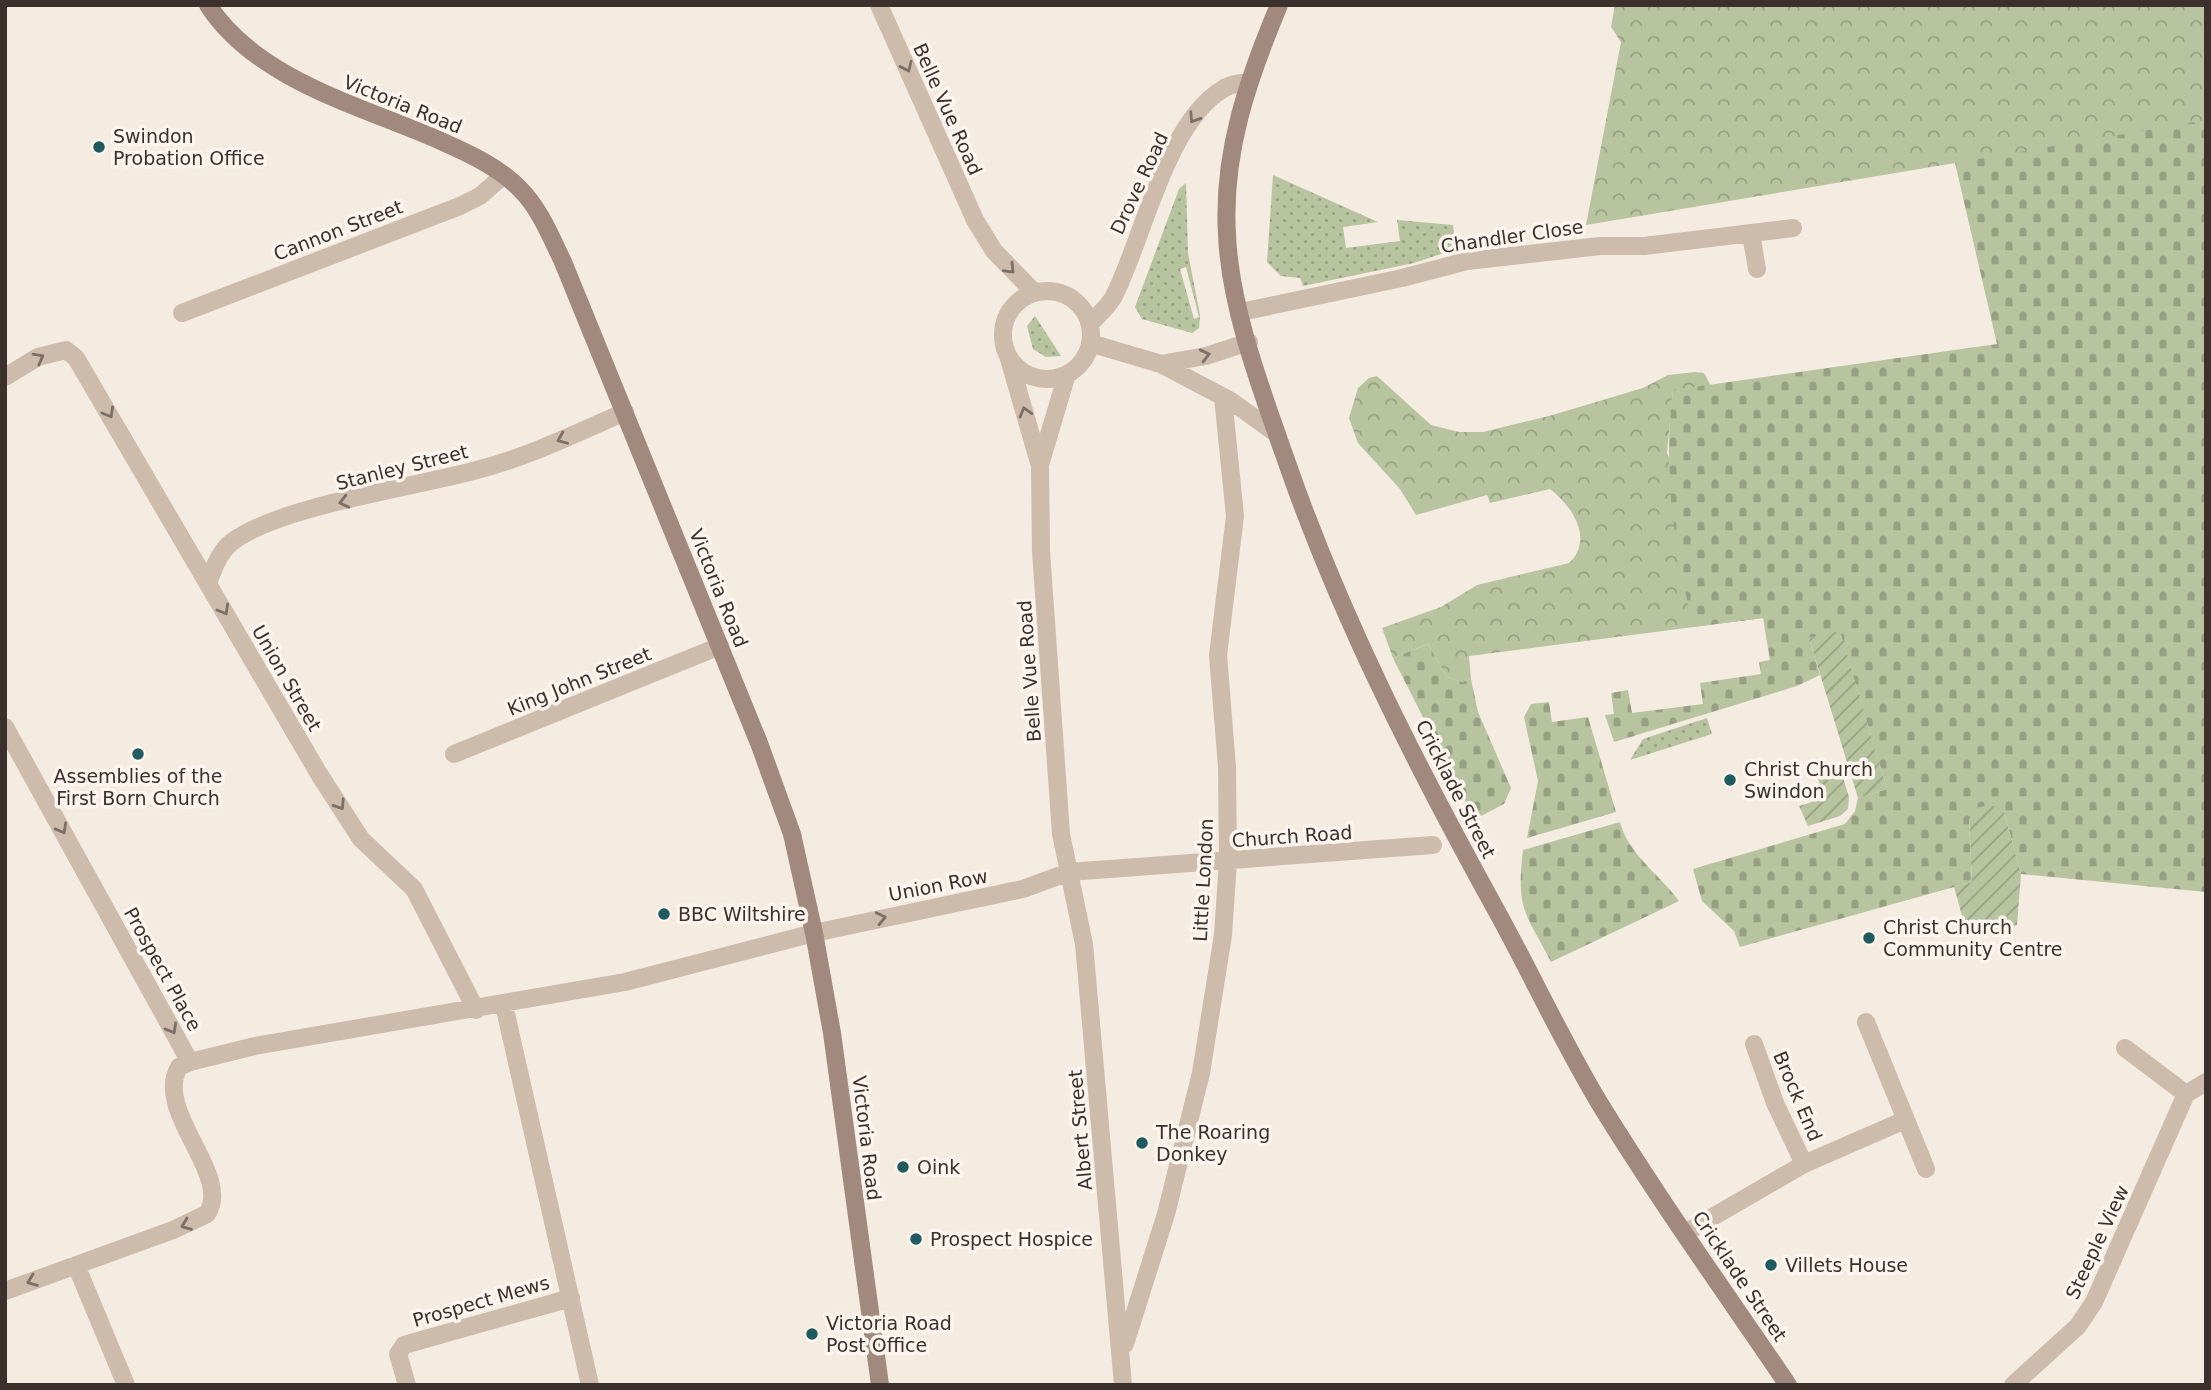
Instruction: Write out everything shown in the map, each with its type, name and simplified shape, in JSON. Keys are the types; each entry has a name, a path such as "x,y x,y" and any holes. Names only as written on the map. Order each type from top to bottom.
{"street":[{"name":"Victoria Road","path":"208,5 218,20 242,43 289,75 328,95 460,150 504,175 530,201 545,227 585,312 720,646 792,834 832,1033 880,1385"},
{"name":"Belle Vue Road","path":"879,5 975,220 1000,258 1034,292 1012,308 1005,319 1002,333 1040,466 1044,593 1061,834 1069,872"},
{"path":"1248,82 1279,5"},
{"name":"Cricklade Street","path":"1248,82 1231,155 1227,238 1248,342 1277,434 1337,591 1426,780 1587,1082 1788,1385"},
{"name":"Drove Road","path":"1090,324 1114,296 1161,176 1193,119 1202,106 1226,87 1248,82"},
{"name":"Cannon Street","path":"182,313 460,206 480,197 504,175"},
{"name":"Chandler Close","path":"1241,312 1402,278 1467,261 1549,250 1644,246 1793,228"},
{"path":"1751,234 1757,270"},
{"path":"1034,292 1053,291 1077,302 1090,324 1090,343 1161,365 1223,397 1277,434"},
{"path":"1161,365 1206,356 1248,342"},
{"name":"Belle Vue Road","path":"1040,466 1066,374 1083,360 1090,343"},
{"name":"Union Street","path":"5,377 51,352 66,350 74,355 319,774 361,839 414,888 476,1010"},
{"path":"1009,359 1029,375 1054,378 1066,374"},
{"name":"Little London","path":"1121,1355 1166,1214 1201,1073 1223,935 1228,861 1227,767 1218,655 1235,516 1223,397"},
{"name":"Stanley Street","path":"208,583 223,552 233,542 276,522 479,470 537,450 625,412"},
{"name":"King John Street","path":"454,754 720,646"},
{"name":"Prospect Place","path":"5,727 190,1062 255,1046 476,1010 625,982 814,933"},
{"name":"Church Road","path":"1069,872 1433,845"},
{"name":"Union Row","path":"814,933 1023,889 1069,872"},
{"name":"Albert Street","path":"1069,872 1080,916 1086,966 1123,1385"},
{"path":"504,1005 590,1385"},
{"path":"1866,1022 1926,1169"},
{"name":"Brock End","path":"1754,1044 1774,1103 1804,1164"},
{"path":"2124,1048 2186,1094 2206,1082"},
{"path":"5,1291 200,1220 210,1210 213,1196 210,1185 178,1108 173,1088 176,1073 190,1062"},
{"name":"Steeple View","path":"2013,1385 2078,1326 2094,1302 2186,1094"},
{"name":"Brock End","path":"1685,1233 1804,1164 1905,1120"},
{"path":"76,1265 126,1385"},
{"name":"Prospect Mews","path":"407,1385 398,1354 404,1345 572,1298"}],"green space":[{"path":"1615,5 2206,5 2206,197 1955,163 1586,225 1621,42 1611,27"},
{"path":"2206,120 2206,892 2021,874 2004,812 1969,819 1972,882 1740,947 1734,931 1702,901 1693,869 1845,824 1855,811 1858,798 1887,789 1840,632 1809,638 1820,675 1797,686 1614,742 1605,715 1614,714 1611,693 1628,690 1632,713 1703,704 1700,683 1761,674 1759,662 1770,660 1763,618 1693,627 1672,510 1669,451 1673,390 1997,344 1955,163"},
{"path":"1273,175 1378,222 1343,227 1346,248 1400,241 1397,220 1453,225 1456,249 1414,263 1303,286 1300,278 1281,276 1267,262"},
{"path":"1186,183 1188,253 1200,315 1199,328 1192,333 1142,319 1135,307 1179,189","holes":["1186,267 1199,317 1194,319 1180,269"]},
{"path":"1035,316 1061,356 1046,357 1033,349 1027,326"},
{"path":"1704,373 1711,386 1673,391 1667,453 1720,577 1905,753 1763,618 1469,656 1471,679 1462,682 1447,677 1428,644 1393,658 1382,628 1441,607 1477,585 1569,563 1580,544 1580,534 1573,514 1550,489 1490,503 1487,495 1416,515 1400,489 1358,443 1349,418 1358,388 1369,378 1377,376 1431,425 1459,432 1483,432 1643,388 1668,375"},
{"path":"1840,631 1887,789 1858,798 1809,638"},
{"path":"1428,644 1447,677 1462,682 1471,679 1478,712 1511,788 1504,804 1481,816 1468,806 1393,658"},
{"path":"1549,702 1552,722 1588,717 1616,812 1527,838 1538,781 1524,717 1531,704"},
{"path":"1707,718 1712,734 1630,760 1643,739"},
{"path":"1841,771 1849,797 1848,809 1840,816 1808,826 1799,806 1812,802 1822,790 1817,776"},
{"path":"1992,805 2004,812 2021,874 2017,925 1968,937 1954,887 1972,882 1969,819 1979,807"},
{"path":"1620,822 1637,854 1679,901 1551,962 1529,920 1522,899 1523,850"}],"place":[{"name":"Swindon Probation Office","path":"99,147"},
{"name":"Assemblies of the First Born Church","path":"138,754"},
{"name":"Christ Church Swindon","path":"1730,780"},
{"name":"BBC Wiltshire","path":"664,914"},
{"name":"Christ Church Community Centre","path":"1869,938"},
{"name":"The Roaring Donkey","path":"1142,1143"},
{"name":"Oink","path":"903,1167"},
{"name":"Prospect Hospice","path":"916,1239"},
{"name":"Villets House","path":"1771,1265"},
{"name":"Victoria Road Post Office","path":"812,1334"}]}
